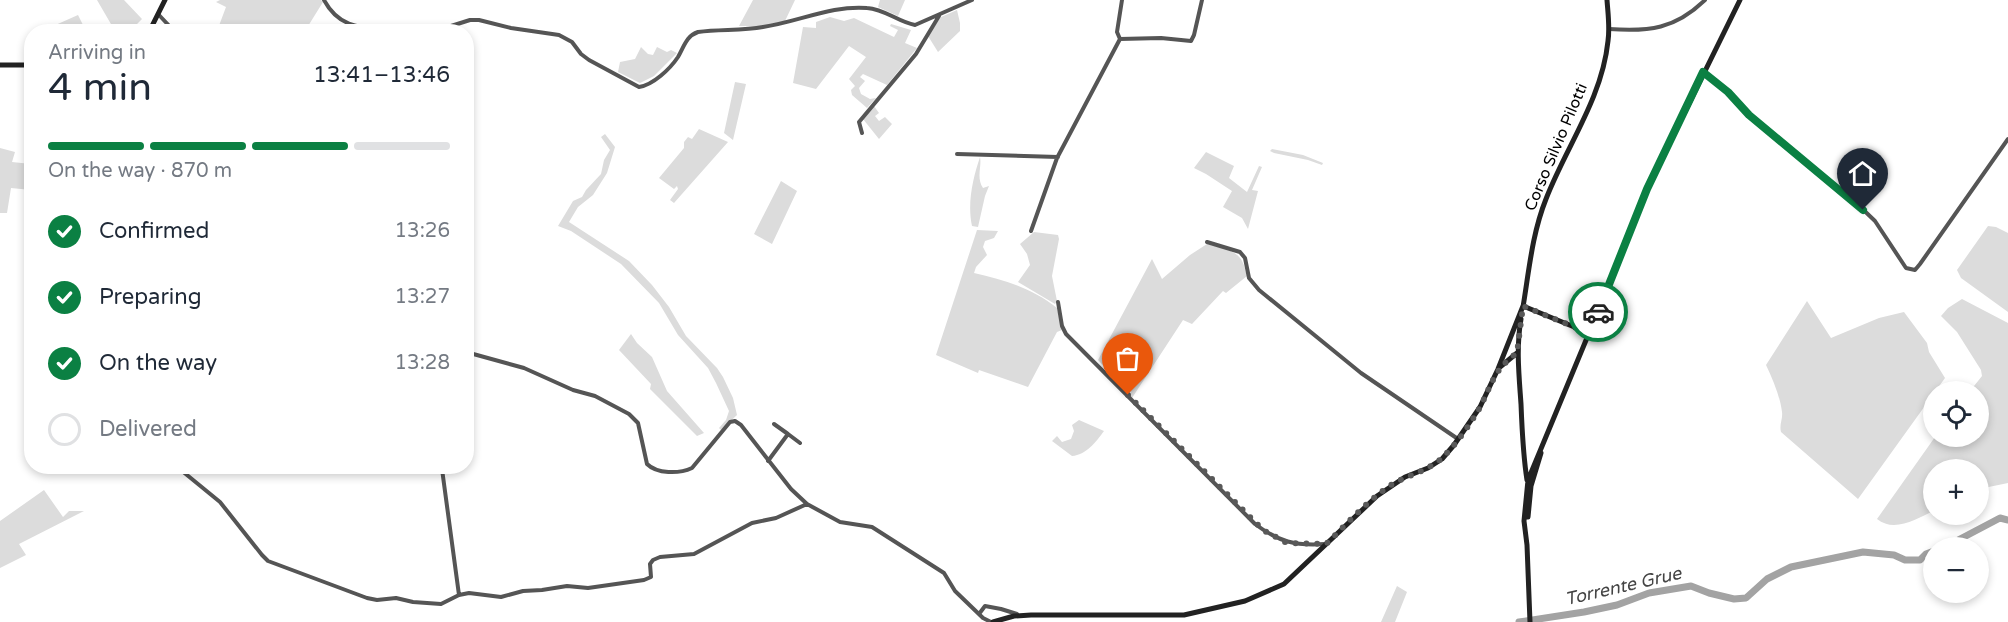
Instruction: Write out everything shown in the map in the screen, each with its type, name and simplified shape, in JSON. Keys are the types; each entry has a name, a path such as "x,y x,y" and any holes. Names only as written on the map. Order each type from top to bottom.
{"main road":[{"path":"153,24 165,0"},
{"name":"Corso Silvio Pilotti","path":"1529,483 1517,370 1523,306 1540,216 1589,107 1606,57 1609,29 1607,0"},
{"path":"1532,470 1647,189 1740,0"},
{"path":"0,65 24,65"},
{"path":"992,622 1021,615 1171,615 1204,612 1245,601 1284,584 1377,496 1405,477 1428,468 1442,459 1459,439 1480,407 1523,306 1589,333"},
{"path":"1498,369 1517,351 1510,347 1505,350"},
{"path":"1498,369 1508,365 1517,370"},
{"path":"1530,622 1527,545 1529,483 1551,423"},
{"path":"1524,451 1530,457 1537,455"},
{"name":"Corso Silvio Pilotti","path":"1524,451 1532,470 1529,483"}],"street":[{"path":"324,0 338,19 347,24"},
{"path":"457,24 478,20 511,28 559,35 572,42 589,60 639,87 650,84 670,67 689,36 698,32 762,27 836,9 854,7 876,9 915,25 965,1 972,0"},
{"path":"1120,39 1117,32 1122,0"},
{"path":"1120,39 1161,38 1191,41 1202,0"},
{"path":"1609,29 1646,30 1671,25 1705,0"},
{"path":"158,15 167,24"},
{"path":"862,133 859,122 916,54 939,15"},
{"path":"1031,231 1058,157 1120,39"},
{"path":"1703,72 1728,92 1749,115 1867,213 1875,221 1906,268 1911,271 1920,264 2008,139"},
{"path":"957,154 1058,157"},
{"path":"1207,242 1240,252 1245,258 1249,278 1259,290 1361,373 1459,439"},
{"path":"1058,303 1062,326 1066,334 1255,524 1287,543 1326,544"},
{"path":"474,354 524,368 573,390 595,396 629,414 638,423 647,464 657,470 683,472 692,468 730,422 741,425 791,489 807,504 840,522 872,527 944,573 955,591 978,614 992,622"},
{"path":"774,424 800,443"},
{"path":"768,461 788,434"},
{"path":"187,474 220,502 268,561 367,598 377,600 396,598 441,604 469,593 501,597 523,591 542,591 567,586 588,588 644,580 651,577 652,560 660,557 694,554 752,523 776,518 807,504"},
{"path":"443,474 459,595"},
{"path":"978,614 985,606 990,606 1021,615"}],"shaded area":[{"path":"97,0 124,0 142,19 137,24 111,24"},
{"path":"220,0 321,0 323,2 309,24 220,24 226,7 216,2"},
{"path":"753,0 795,0 785,21 762,26 739,26"},
{"path":"880,0 905,0 898,16 878,7"},
{"path":"957,10 960,31 938,52 928,36 941,17"},
{"path":"78,15 82,24 58,24"},
{"path":"830,17 844,21 854,18 894,37 898,30 890,26 891,24 911,30 905,43 917,48 887,85 863,74 860,77 865,81 859,88 861,94 870,99 876,98 867,108 852,95 851,90 855,86 849,79 866,57 849,46 816,89 793,83 803,27 816,28 816,22"},
{"path":"641,47 648,54 653,55 657,47 667,52 671,50 677,53 654,76 640,83 618,72 620,62 635,59"},
{"path":"735,82 746,84 733,140 724,133"},
{"path":"874,106 879,113 875,116 879,121 885,117 892,124 879,139 863,119"},
{"path":"699,129 728,142 674,203 670,200 678,189 677,186 674,189 659,178 684,148 684,142 688,137 692,139"},
{"path":"605,134 615,147 607,173 593,195 578,207 569,222 629,261 669,307 686,336 717,368 733,398 737,415 721,430 719,428 726,420 729,411 716,383 708,368 678,335 659,303 621,264 571,231 558,226 573,201 582,197 601,174 604,160 610,150 601,137"},
{"path":"0,148 15,152 12,162 24,163 24,189 11,188 7,213 0,213"},
{"path":"1272,149 1303,155 1323,163 1322,165 1274,153 1270,151"},
{"path":"1206,152 1234,166 1229,178 1247,192 1259,166 1262,167 1252,190 1258,191 1248,229 1242,218 1223,207 1232,191 1194,168"},
{"path":"980,157 981,184 983,188 989,186 978,227 972,226 970,200"},
{"path":"781,181 797,191 772,244 754,234"},
{"path":"1988,226 2008,233 2008,312 1961,278 1957,270"},
{"path":"977,230 998,231 994,238 985,241 983,247 987,255 976,267 974,273 1018,286 1038,295 1057,308 1062,330 1057,332 1028,387 979,370 978,373 936,355"},
{"path":"1034,232 1058,235 1052,276 1057,301 1055,304 1018,282 1030,265 1027,254 1020,244"},
{"path":"1207,244 1227,249 1240,257 1247,276 1226,293 1223,291 1192,324 1183,320 1132,398 1131,392 1126,390 1098,360 1152,259 1162,279"},
{"path":"1962,299 2008,323 2008,483 1989,487 1989,459 1923,459 1923,516 1898,525 1891,525 1877,519 1928,447 1989,447 1989,381 1978,381 1982,376 1981,370 1957,332 1941,316 1948,308"},
{"path":"1807,301 1831,338 1879,318 1904,312 1927,343 1929,352 1945,378 1943,381 1923,381 1923,409 1858,499 1781,432 1781,406 1766,365"},
{"path":"631,334 652,357 667,391 704,433 697,436 650,389 651,384 619,350"},
{"path":"1079,420 1104,431 1086,451 1072,456 1052,441 1057,436 1062,442 1071,439 1074,431 1072,425"},
{"path":"44,490 63,517 69,511 84,511 19,544 26,555 0,568 0,521"},
{"path":"1397,586 1407,592 1395,622 1381,622"}],"waterway":[{"name":"Torrente Grue","path":"1964,537 2000,518 2008,520"},
{"name":"Torrente Grue","path":"1519,622 1584,612 1617,605 1649,593 1691,586 1734,599 1746,598 1767,579 1791,567 1863,552 1894,555 1905,560 1920,560 1923,557"}],"way so far":[{"path":"1128,395 1255,524 1287,543 1326,544 1377,496 1405,477 1428,468 1442,459 1454,445 1480,407 1498,369 1517,353 1523,306 1589,333 1598,312"}],"route":[{"path":"1598,312 1647,189 1703,72 1728,92 1749,115 1863,210"}]}
